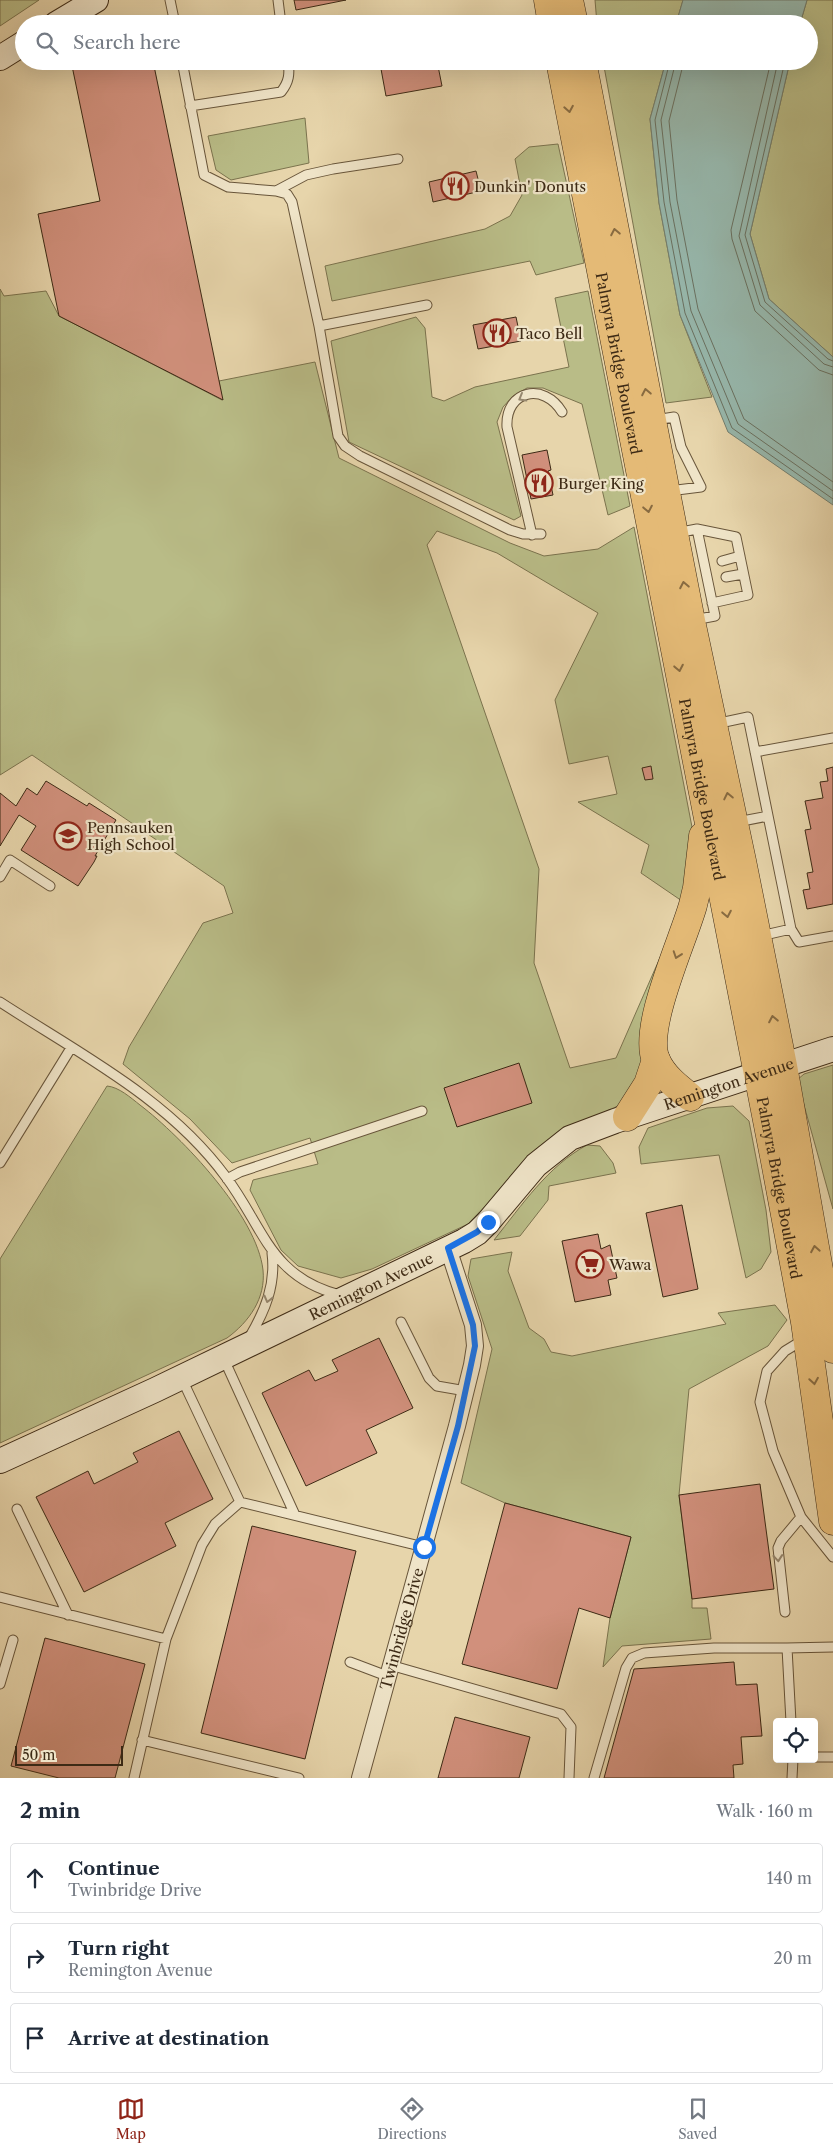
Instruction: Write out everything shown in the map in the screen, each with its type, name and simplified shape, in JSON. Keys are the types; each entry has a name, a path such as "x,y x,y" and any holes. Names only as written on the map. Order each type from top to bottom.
{"highway":[{"path":"548,0 569,14"},
{"name":"Palmyra Bridge Boulevard","path":"562,70 706,805 770,1071 833,1349"},
{"name":"Palmyra Bridge Boulevard","path":"584,70 666,492 686,531 691,621 757,937 770,1071 833,1521"},
{"path":"690,1097 667,1076 656,1060 653,1049 653,1028 688,922 697,888 706,805"},
{"path":"627,1117 648,1084 656,1060"}],"street":[{"path":"71,15 96,0"},
{"path":"0,58 15,49"},
{"name":"Remington Avenue","path":"0,1461 223,1357 448,1248 477,1232 488,1222 536,1165 570,1138 627,1117 833,1049"},
{"name":"Twinbridge Drive","path":"360,1778 466,1391 475,1346 473,1325 448,1248"}],"lane":[{"path":"170,0 173,15"},
{"path":"278,0 280,15"},
{"path":"184,70 204,174 228,187 276,191 287,194 292,202 319,326 338,436 345,446 360,456 510,530 536,534 508,427 507,414 515,401 523,396 534,393 549,398 562,412"},
{"path":"190,106 281,92 287,84 290,70"},
{"path":"276,191 306,175 398,159"},
{"path":"319,326 427,304"},
{"path":"686,531 736,537 748,595 712,603"},
{"path":"686,531 706,564 715,616 691,621"},
{"path":"722,561 740,556"},
{"path":"726,577 743,574"},
{"path":"713,724 748,717 791,929 799,942 833,936"},
{"path":"755,752 833,738"},
{"path":"734,823 768,816"},
{"path":"0,877 10,860 50,886"},
{"path":"757,937 791,929"},
{"path":"0,1002 133,1087 180,1124 205,1150 227,1179 284,1266 296,1275 327,1291 348,1296"},
{"path":"0,1163 71,1048"},
{"path":"227,1179 240,1172 422,1111"},
{"path":"244,1346 266,1307 274,1266 272,1250"},
{"path":"400,1322 429,1378 437,1386 466,1391"},
{"path":"807,1337 785,1351 767,1371 760,1402 773,1451 801,1518 833,1557"},
{"path":"223,1357 295,1515"},
{"path":"180,1377 240,1502"},
{"path":"240,1502 424,1547"},
{"path":"134,1778 166,1639 202,1545 215,1524 240,1502"},
{"path":"17,1509 68,1615"},
{"path":"785,1612 778,1548 801,1518"},
{"path":"0,1598 166,1639"},
{"path":"0,1684 13,1640"},
{"path":"594,1778 626,1668 632,1658 644,1653 714,1648 833,1647"},
{"path":"787,1648 791,1718"},
{"path":"350,1662 389,1670 561,1714 571,1727 569,1778"},
{"path":"142,1740 299,1778"},
{"path":"818,1757 833,1757"},
{"path":"792,1778 793,1763"}],"green space":[{"path":"0,0 39,0 15,15 0,26"},
{"path":"595,0 683,0 679,15 596,15"},
{"path":"807,0 833,0 833,357 769,299 750,234 788,70 818,70 818,15 803,15"},
{"path":"605,70 664,70 650,119 659,203 680,315 712,397 666,403"},
{"path":"305,118 309,163 231,180 216,170 208,136"},
{"path":"558,144 584,263 536,275 530,261 332,301 325,266 485,229 510,216 522,195 515,159 529,147"},
{"path":"0,289 4,296 46,291 59,316 222,400 219,381 315,362 339,458 510,543 544,556 598,549 634,527 692,827 693,865 682,901 641,873 649,845 578,802 617,794 608,756 569,764 555,700 598,613 497,553 437,531 427,545 539,869 534,963 570,1068 616,1058 666,944 645,1064 622,1104 568,1129 544,1146 468,1224 372,1269 341,1278 298,1266 281,1250 250,1190 253,1180 318,1164 310,1138 232,1163 190,1119 123,1064 129,1047 203,923 233,913 224,886 32,755 0,775"},
{"path":"588,291 630,506 608,515 582,404 543,388 527,388 513,396 503,407 497,422 521,516 514,520 349,442 331,341 416,317 425,328 432,397 444,401 475,387 569,367 555,298"},
{"path":"833,1065 833,1209 797,1080 804,1074"},
{"path":"107,1086 125,1093 157,1119 196,1157 233,1202 258,1249 263,1270 262,1290 259,1300 249,1317 227,1338 0,1443 0,1259"},
{"path":"733,1106 749,1121 766,1210 771,1252 761,1269 746,1278 719,1155 641,1164 639,1147 648,1128 707,1108"},
{"path":"587,1145 600,1146 613,1163 616,1173 549,1186 548,1200 520,1236 494,1240 536,1187 560,1164"},
{"path":"512,1252 508,1271 529,1328 544,1339 551,1352 572,1356 726,1324 718,1313 775,1305 787,1320 768,1346 689,1389 679,1495 692,1608 707,1608 711,1639 622,1646 603,1667 610,1618 631,1537 505,1503 461,1483 492,1349 468,1276 471,1259"}],"water":[{"path":"683,0 807,0 803,15 679,15"},
{"path":"664,70 788,70 750,234 769,299 833,357 833,505 728,432 680,315 659,203 650,119"}],"building":[{"path":"294,0 346,0 296,10"},
{"path":"73,70 155,70 223,400 59,316 38,214 100,201"},
{"path":"381,70 439,70 442,86 386,96"},
{"name":"Dunkin' Donuts","path":"476,171 481,191 433,202 429,182"},
{"name":"Taco Bell","path":"516,317 521,341 478,349 473,325"},
{"name":"Burger King","path":"547,450 551,470 548,471 553,495 531,499 522,455"},
{"path":"651,766 653,779 645,780 642,768"},
{"path":"833,767 833,904 807,909 803,890 810,889 807,873 813,872 805,830 811,829 805,801 823,798 820,782 828,781 826,769"},
{"name":"Pennsauken High School","path":"46,781 87,806 89,803 116,820 95,856 97,856 94,862 78,886 21,850 36,826 19,815 0,846 0,793 16,806 27,788 37,795"},
{"path":"519,1063 532,1103 457,1127 444,1088"},
{"name":"Wawa","path":"682,1205 698,1289 663,1297 646,1213"},
{"name":"Wawa","path":"598,1234 601,1249 610,1245 617,1278 608,1280 611,1295 575,1302 562,1241"},
{"path":"379,1338 413,1408 366,1430 377,1453 306,1486 262,1393 309,1370 315,1381 338,1371 332,1360"},
{"path":"179,1431 213,1499 165,1523 176,1546 84,1592 36,1497 88,1471 94,1484 138,1462 133,1453"},
{"path":"760,1484 774,1589 692,1599 679,1495"},
{"path":"505,1503 631,1537 610,1618 579,1608 557,1689 462,1664"},
{"path":"252,1526 356,1551 305,1759 201,1733"},
{"path":"45,1638 145,1664 115,1778 59,1778 11,1766"},
{"path":"734,1662 736,1685 757,1684 762,1736 741,1737 743,1764 733,1765 734,1778 604,1778 634,1669"},
{"path":"455,1717 530,1737 519,1778 438,1778"}],"place":[{"name":"Dunkin' Donuts","path":"455,186"},
{"name":"Taco Bell","path":"497,333"},
{"name":"Burger King","path":"539,483"},
{"name":"Pennsauken High School","path":"68,836"},
{"name":"Wawa","path":"590,1264"}],"route":[{"path":"424,1547 458,1426 475,1346 473,1325 448,1248 464,1241 488,1222"}]}
